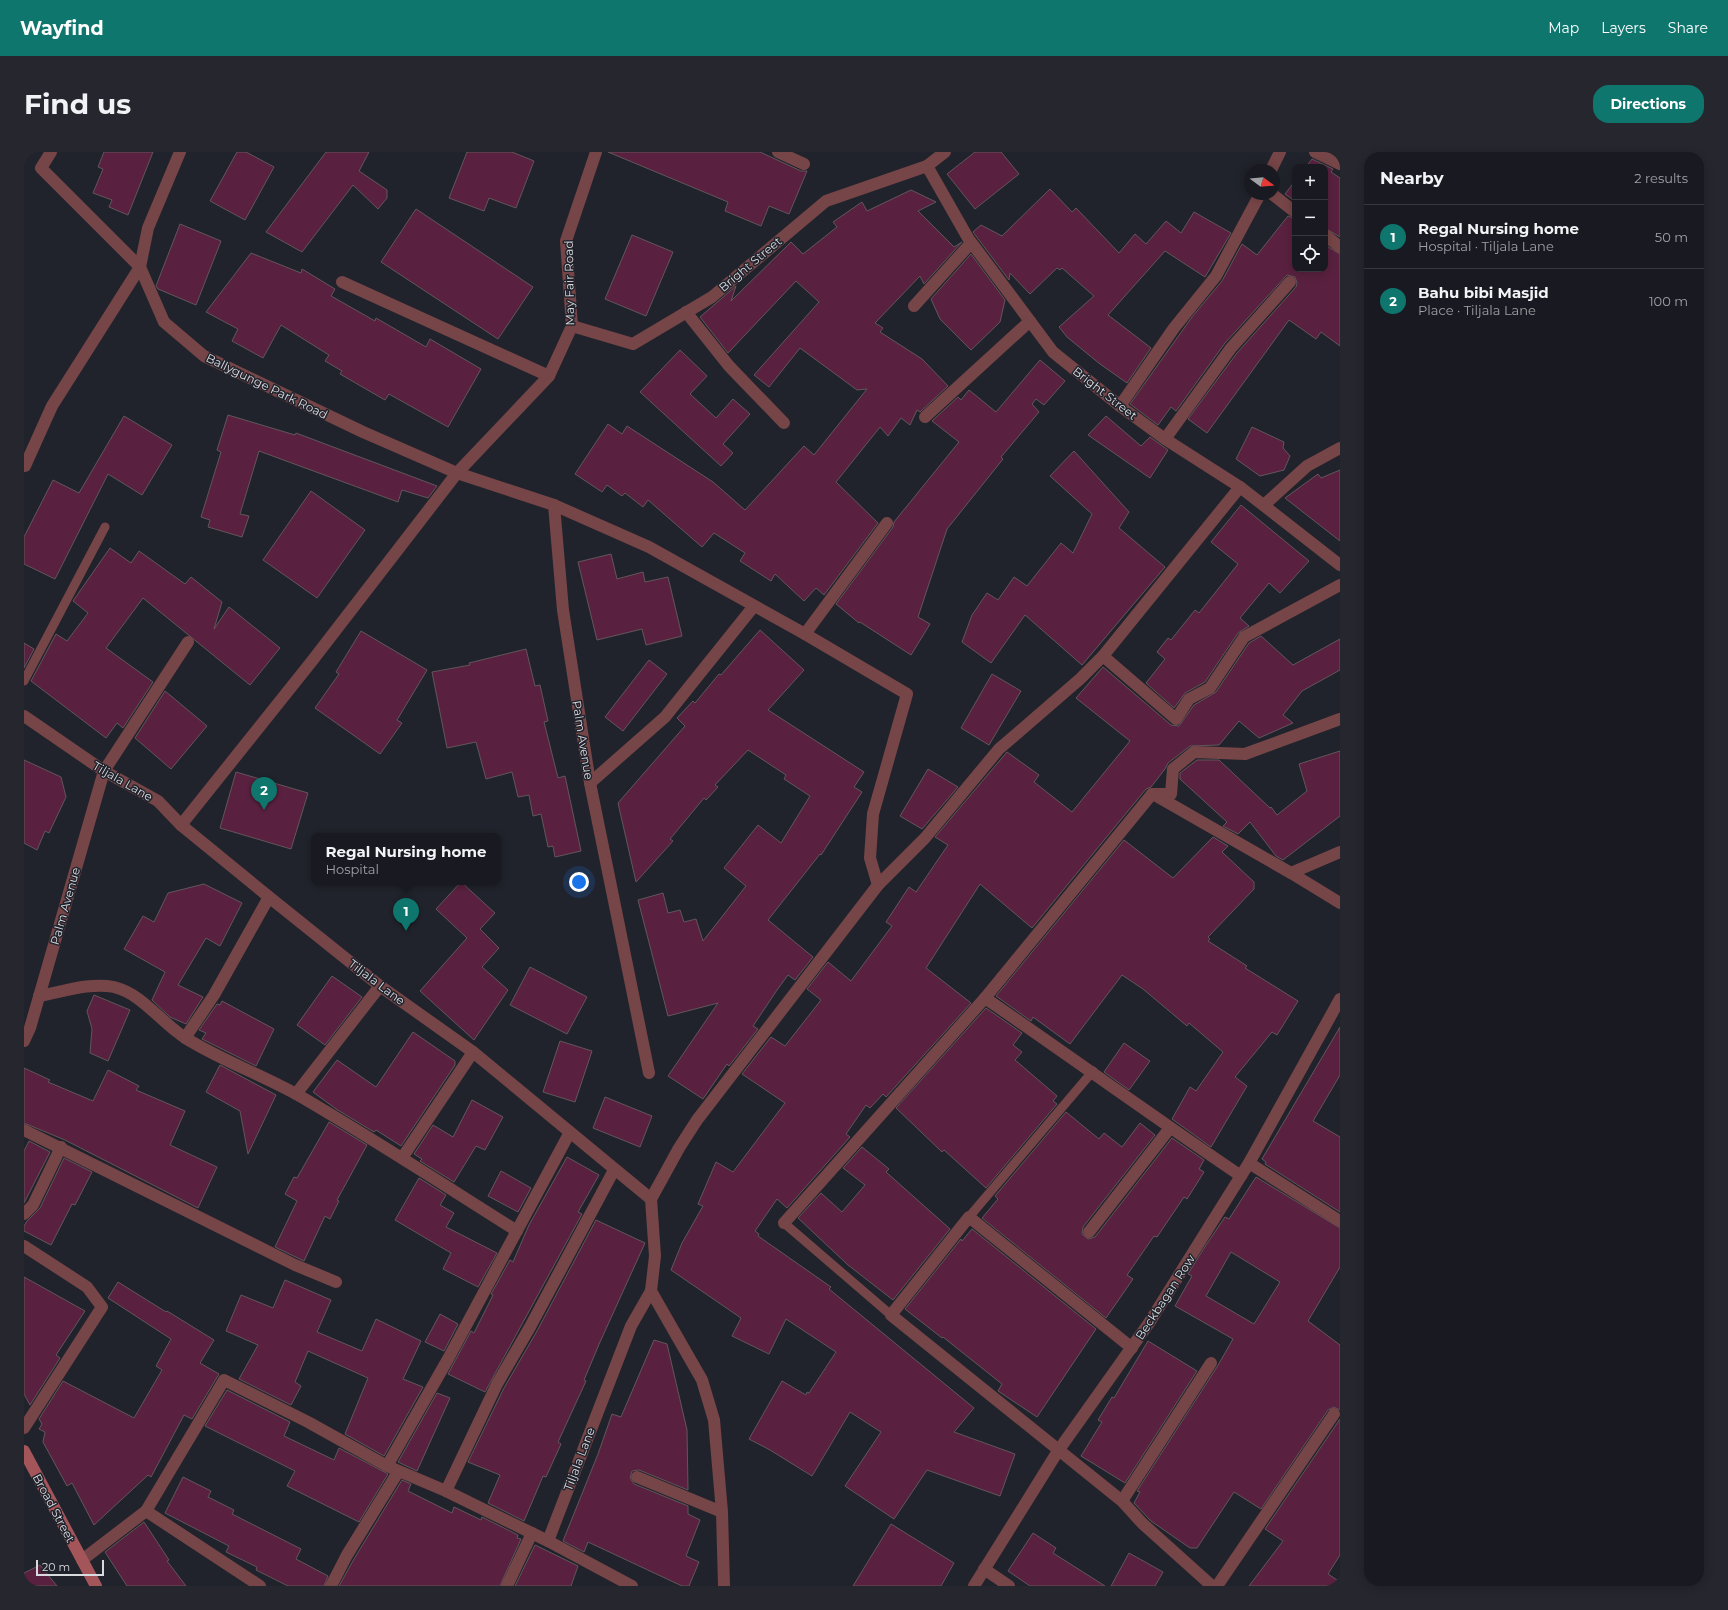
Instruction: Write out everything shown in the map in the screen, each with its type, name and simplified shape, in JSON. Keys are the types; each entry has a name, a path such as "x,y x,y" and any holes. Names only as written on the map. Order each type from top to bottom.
{"street":[{"path":"51,152 41,168 140,266"},
{"path":"25,466 52,406 140,266 148,228 180,152"},
{"name":"May Fair Road","path":"181,824 312,661 457,473 549,376 572,326 566,241 596,152"},
{"path":"778,152 804,164"},
{"name":"Bright Street","path":"572,326 633,344 712,296 826,201 927,166 945,152"},
{"path":"1274,164 1280,152"},
{"path":"1315,152 1340,164"},
{"name":"Bright Street","path":"927,166 971,243 1053,352 1120,406 1165,439 1240,487 1340,565"},
{"path":"1120,406 1174,328 1216,276 1257,200"},
{"path":"1280,200 1292,210"},
{"path":"1326,236 1340,247"},
{"path":"914,306 971,243"},
{"name":"Ballygunge Park Road","path":"140,266 164,322 204,356 363,432 457,473"},
{"path":"342,282 549,376"},
{"path":"1165,439 1231,348 1290,282"},
{"path":"686,312 728,366 784,423"},
{"path":"925,417 1030,321"},
{"path":"1264,505 1307,466 1340,448"},
{"path":"457,473 554,505 649,547 805,634 907,694 873,814 870,858 878,885"},
{"path":"651,1199 679,1148 697,1120 878,885 925,838 998,749 1080,679 1103,656 1240,487"},
{"name":"Palm Avenue","path":"554,505 563,610 590,783 649,1073"},
{"path":"805,634 887,524"},
{"path":"1103,656 1176,719 1189,699 1210,688 1244,637 1340,585"},
{"path":"590,783 664,717 754,606"},
{"name":"Palm Avenue","path":"24,1041 30,1028 104,771 188,642"},
{"name":"Tiljala Lane","path":"24,716 104,771 158,801 181,824 269,897 380,986 473,1052 651,1199 655,1256 651,1291 631,1326 548,1541"},
{"path":"1152,794 1171,794 1173,769 1194,752 1245,754 1340,719"},
{"path":"1152,794 1291,873 1340,904"},
{"path":"784,1223 986,998 1152,794"},
{"path":"1291,873 1340,852"},
{"path":"185,1038 214,995 269,897"},
{"path":"39,996 92,986 113,987 130,993 185,1038 228,1062 296,1094 402,1158 517,1231"},
{"path":"296,1094 380,986"},
{"path":"986,998 1093,1071 1170,1128 1241,1176"},
{"name":"Beckbagan Row","path":"974,1586 1058,1451 1132,1348 1241,1176 1340,999"},
{"path":"402,1158 473,1052"},
{"path":"1089,1232 1170,1128"},
{"path":"24,1130 61,1147 295,1265 336,1282"},
{"path":"331,1586 448,1359 570,1132"},
{"path":"24,1214 33,1205 61,1147"},
{"path":"1249,1163 1340,1221"},
{"path":"446,1491 497,1384 530,1327 614,1170"},
{"path":"1132,1348 970,1217 891,1315 1122,1501 1142,1523 1212,1586"},
{"path":"24,1246 87,1287 102,1307 24,1428"},
{"path":"651,1291 702,1380 714,1420 722,1512 724,1586"},
{"path":"1122,1501 1211,1363"},
{"path":"82,1560 146,1511 224,1380 308,1422 392,1469 446,1491 548,1541 632,1586"},
{"path":"1217,1586 1334,1414"},
{"name":"Broad Street","path":"24,1451 96,1586"},
{"path":"637,1477 722,1512"},
{"path":"146,1511 260,1586"},
{"path":"507,1586 532,1533"},
{"path":"984,1569 1009,1586"}],"lane":[{"path":"24,681 105,527"},
{"path":"970,1217 1093,1071"},
{"path":"784,1223 891,1315"}],"building":[{"path":"104,152 153,152 128,215 109,207 112,200 93,193 103,169 98,167"},
{"path":"237,152 246,152 274,167 245,220 210,201"},
{"path":"326,152 369,152 359,171 387,190 387,198 378,209 353,185 302,252 266,232"},
{"path":"467,152 512,152 534,161 516,208 489,198 484,211 449,198"},
{"path":"608,152 760,152 801,171 807,171 789,214 769,206 761,226 725,211 728,202"},
{"path":"975,152 1001,152 1019,174 975,209 947,174"},
{"path":"1312,159 1322,164 1308,164"},
{"path":"1328,167 1333,169 1331,172 1340,178 1340,237 1328,230"},
{"path":"1292,185 1292,199 1285,194"},
{"path":"1050,189 1072,212 1076,208 1119,253 1135,234 1146,244 1166,221 1181,233 1194,212 1231,233 1205,277 1165,251 1108,315 1151,348 1127,383 1100,364 1067,337 1059,327 1094,296 1062,268 1060,270 1057,268 1030,294 1010,273 1009,280 973,232 981,225 1002,236"},
{"path":"911,190 936,202 918,211 954,247 962,242 924,284 920,276 875,323 883,328 880,332 922,359 948,386 920,412 917,410 910,425 901,418 888,436 880,427 836,482 878,523 824,595 816,588 804,601 775,574 771,581 740,561 745,553 714,533 702,547 648,500 643,507 625,493 622,496 607,485 602,492 575,474 608,424 622,434 627,426 713,482 745,510 804,446 814,455 867,389 857,390 800,348 769,387 754,375 819,302 796,281 728,353 700,317 736,286 731,301 791,242 803,254 837,227 833,222 862,202 867,211"},
{"path":"416,209 533,287 498,339 381,262"},
{"path":"1288,216 1292,218 1292,272 1328,272 1328,247 1340,254 1340,346 1321,332 1316,339 1289,320 1207,433 1188,419 1237,353 1296,287 1297,283 1295,277 1287,275 1225,343 1176,411 1171,407 1158,425 1130,404 1192,317 1222,281 1242,244 1257,255"},
{"path":"180,224 221,241 196,305 158,289 156,286"},
{"path":"632,235 673,252 646,316 605,299"},
{"path":"251,253 301,273 302,269 335,289 331,296 375,321 376,318 426,347 430,339 481,369 448,427 389,394 385,400 340,374 342,371 325,361 329,355 281,325 263,358 232,341 238,329 206,312"},
{"path":"971,254 1005,300 1000,322 971,350 940,319 931,299"},
{"path":"680,350 707,376 690,394 716,418 733,399 750,414 723,444 733,453 721,466 640,392"},
{"path":"1040,360 1065,381 1044,405 1036,399 1032,404 1039,412 1001,457 1003,459 947,529 918,617 930,624 911,655 860,622 859,623 836,604 893,527 894,522 959,442 932,421 958,397 961,400 969,390 996,412"},
{"path":"228,415 295,435 296,433 437,486 428,498 402,490 398,502 259,451 240,514 249,516 242,537 208,527 210,520 201,517 221,452 217,450"},
{"path":"124,416 172,445 142,495 108,474 55,579 24,564 24,537 53,480 79,493"},
{"path":"1106,416 1141,446 1150,437 1168,450 1150,478 1088,435"},
{"path":"1252,427 1284,442 1283,448 1290,456 1284,470 1260,476 1236,459"},
{"path":"1074,451 1129,512 1119,528 1165,567 1082,665 1025,615 991,663 962,642 972,615 987,593 998,600 1014,577 1027,586 1061,543 1073,553 1092,514 1050,476"},
{"path":"1340,470 1340,541 1285,498 1318,474 1321,478"},
{"path":"311,491 365,530 317,598 263,560"},
{"path":"1241,505 1309,561 1280,593 1269,583 1240,618 1249,626 1238,633 1205,682 1185,693 1174,708 1146,683 1165,659 1157,652 1168,638 1171,640 1195,610 1199,613 1238,564 1211,542"},
{"path":"110,548 131,563 139,551 185,584 191,577 222,602 214,629 229,607 280,648 250,685 143,598 106,648 153,682 123,728 117,723 106,738 31,681 56,634 67,641 88,613 73,601"},
{"path":"611,554 617,579 643,572 645,582 668,577 682,636 646,645 642,629 597,640 578,562"},
{"path":"760,630 804,670 768,710 864,772 854,787 862,792 821,855 820,854 768,920 813,957 795,980 788,975 753,1026 758,1029 729,1066 727,1064 703,1099 668,1076 718,1003 668,1016 638,900 663,893 668,913 680,910 684,922 696,919 703,941 746,886 724,868 758,825 781,843 810,796 784,779 786,775 748,750 715,785 718,787 706,800 704,798 670,839 673,841 636,882 618,803 685,726 677,718 693,701 695,703 719,674 721,675"},
{"path":"361,631 427,670 397,720 402,723 380,754 315,708 339,674 336,672"},
{"path":"1261,636 1293,665 1340,639 1340,670 1302,691 1283,715 1293,723 1259,738 1239,721 1219,745 1190,746 1168,763 1151,787 1146,789 1032,928 980,884 926,968 971,1003 886,1097 883,1094 870,1108 866,1105 846,1134 850,1137 787,1208 777,1199 755,1231 759,1234 758,1236 831,1287 829,1289 974,1408 954,1432 1015,1454 1000,1496 927,1470 894,1519 845,1486 881,1432 850,1412 812,1476 749,1439 782,1381 806,1395 807,1392 809,1393 836,1352 786,1319 769,1354 732,1336 741,1318 671,1270 682,1243 703,1206 698,1204 716,1162 733,1172 785,1103 742,1074 771,1037 785,1046 821,1000 807,989 828,962 851,981 892,926 886,922 909,887 916,892 948,845 935,837 1007,752 1039,775 1034,782 1072,812 1130,741 1076,698 1103,667 1171,725 1179,726 1194,705 1216,692 1249,643"},
{"path":"24,643 34,649 24,668"},
{"path":"526,649 535,686 540,685 548,721 544,722 558,778 565,776 581,851 555,857 553,846 548,847 541,814 533,816 529,795 518,797 512,772 486,779 476,742 447,748 432,672 470,665 469,663"},
{"path":"649,660 667,674 623,731 605,717"},
{"path":"992,674 1021,691 989,745 961,728"},
{"path":"165,691 207,726 171,769 135,738"},
{"path":"1340,751 1340,816 1283,860 1276,856 1250,822 1238,834 1223,826 1227,822 1180,779 1180,773 1197,760 1219,760 1270,808 1271,807 1277,815 1307,791 1299,764"},
{"path":"24,760 61,777 66,797 49,833 45,831 37,850 24,843"},
{"path":"928,769 958,787 922,829 900,816"},
{"path":"236,772 308,793 291,849 220,828"},
{"path":"1213,837 1228,846 1222,852 1254,882 1254,889 1208,937 1210,939 1208,941 1247,966 1245,968 1298,1001 1277,1035 1272,1032 1235,1077 1247,1086 1211,1147 1172,1119 1190,1087 1196,1091 1223,1052 1189,1023 1187,1026 1143,989 1122,975 1070,1044 1033,1017 1031,1021 996,996 1124,840 1173,878"},
{"path":"204,884 242,903 220,946 206,938 178,985 203,997 186,1024 170,1017 152,1000 165,972 124,949 143,916 154,922 168,893"},
{"path":"458,885 464,885 495,913 480,929 499,948 482,967 508,990 474,1040 420,991 467,938 436,909"},
{"path":"530,967 587,997 567,1034 510,1005"},
{"path":"332,976 362,997 325,1045 297,1025"},
{"path":"94,995 130,1010 108,1061 90,1053 92,1029 87,1011"},
{"path":"222,1001 274,1029 256,1066 202,1039 206,1033 199,1030 217,1004 220,1005"},
{"path":"986,1008 1022,1033 1013,1045 1022,1052 1015,1060 1057,1096 1053,1101 1057,1104 986,1188 944,1150 942,1152 896,1108"},
{"path":"1340,1027 1340,1075 1313,1121 1340,1137 1340,1212 1265,1164 1266,1162 1262,1159"},
{"path":"413,1032 455,1061 455,1065 401,1146 376,1130 374,1132 336,1109 313,1092 337,1060 376,1087"},
{"path":"560,1041 592,1051 575,1102 543,1092"},
{"path":"1124,1043 1150,1061 1129,1090 1104,1072"},
{"path":"220,1065 276,1095 248,1154 240,1111 206,1092"},
{"path":"24,1068 50,1080 48,1082 93,1101 108,1070 139,1086 136,1090 185,1111 170,1145 217,1167 198,1208 65,1140 24,1123"},
{"path":"605,1097 652,1116 640,1147 593,1128"},
{"path":"472,1100 503,1117 485,1150 476,1146 454,1182 420,1161 422,1159 414,1154 433,1125 453,1137"},
{"path":"1066,1112 1099,1139 1104,1133 1122,1147 1140,1123 1155,1135 1083,1227 1082,1234 1088,1239 1095,1237 1172,1138 1204,1160 1199,1169 1204,1172 1187,1199 1184,1197 1157,1237 1154,1236 1127,1275 1133,1279 1106,1318 982,1218 998,1199 995,1196"},
{"path":"329,1122 367,1145 337,1200 339,1201 330,1219 325,1216 304,1261 275,1247 297,1201 285,1194 294,1177 297,1178"},
{"path":"29,1141 50,1152 24,1203 24,1151"},
{"path":"862,1147 889,1169 886,1172 950,1229 893,1300 848,1265 798,1218 821,1193 842,1212 865,1185 843,1168"},
{"path":"567,1157 599,1175 578,1212 582,1214 485,1392 448,1374 471,1331 474,1333 493,1295 491,1294 510,1260 513,1262 529,1225"},
{"path":"64,1158 92,1172 75,1205 72,1204 51,1245 24,1231 24,1226 40,1208"},
{"path":"501,1171 531,1188 518,1212 488,1196"},
{"path":"1256,1177 1340,1228 1340,1267 1308,1321 1340,1345 1340,1410 1334,1407 1328,1410 1261,1509 1234,1492 1197,1548 1190,1548 1151,1521 1134,1503 1140,1492 1137,1491 1217,1367 1233,1339 1175,1306 1192,1276 1188,1274 1206,1245 1225,1217 1229,1219","holes":["1231,1252 1280,1282 1254,1324 1206,1296"]},
{"path":"419,1178 446,1195 440,1205 454,1213 446,1227 497,1253 478,1287 443,1269 451,1253 395,1220"},
{"path":"596,1220 645,1243 600,1342 584,1380 586,1381 558,1442 561,1444 546,1477 543,1476 524,1521 488,1503 500,1475 468,1462 504,1388 537,1331"},
{"path":"972,1229 1096,1329 1037,1417 998,1391 1002,1384 905,1309 961,1239 962,1241"},
{"path":"24,1277 85,1311 56,1355 60,1358 30,1405 24,1394"},
{"path":"285,1280 331,1300 317,1332 362,1351 376,1319 421,1341 403,1379 423,1387 384,1456 345,1434 368,1378 308,1351 295,1382 301,1386 291,1405 239,1379 258,1345 226,1331 241,1295 273,1308"},
{"path":"118,1282 214,1340 200,1363 219,1374 192,1419 184,1415 151,1477 148,1475 94,1525 72,1483 67,1486 43,1442 45,1432 39,1429 42,1424 39,1419 63,1381 134,1418 162,1370 156,1366 171,1339 108,1298"},
{"path":"440,1314 458,1324 444,1351 425,1342"},
{"path":"654,1340 667,1344 687,1430 688,1490 639,1470 632,1471 630,1478 634,1484 688,1506 688,1514 700,1520 686,1556 699,1562 689,1586 682,1586 588,1542 584,1552 563,1541 598,1454 612,1414 621,1417"},
{"path":"1148,1341 1197,1371 1125,1483 1081,1456 1102,1422 1098,1420 1112,1397 1114,1398"},
{"path":"227,1390 290,1422 284,1436 334,1460 339,1448 388,1474 359,1522 287,1486 295,1471 205,1426"},
{"path":"437,1393 450,1398 417,1471 398,1462"},
{"path":"1340,1419 1340,1555 1328,1574 1340,1582 1340,1586 1249,1586 1283,1541 1265,1529"},
{"path":"183,1477 211,1491 208,1497 234,1510 232,1514 301,1549 296,1559 328,1576 324,1586 288,1586 256,1570 257,1567 226,1552 229,1546 165,1513"},
{"path":"402,1480 411,1484 408,1491 452,1513 454,1507 481,1520 482,1517 518,1535 517,1538 521,1539 500,1586 339,1586"},
{"path":"144,1522 169,1560 167,1561 186,1586 127,1586 105,1552"},
{"path":"891,1524 954,1563 941,1586 853,1586"},
{"path":"1033,1533 1056,1548 1053,1553 1105,1586 1030,1586 1008,1571"},
{"path":"535,1545 578,1566 571,1586 515,1586"},
{"path":"1129,1553 1163,1572 1155,1586 1111,1586"},
{"path":"40,1565 57,1586 24,1586 24,1573"}],"place":[{"name":"Bahu bibi Masjid","path":"264,810"},
{"name":"Regal Nursing home","path":"406,931"}]}
